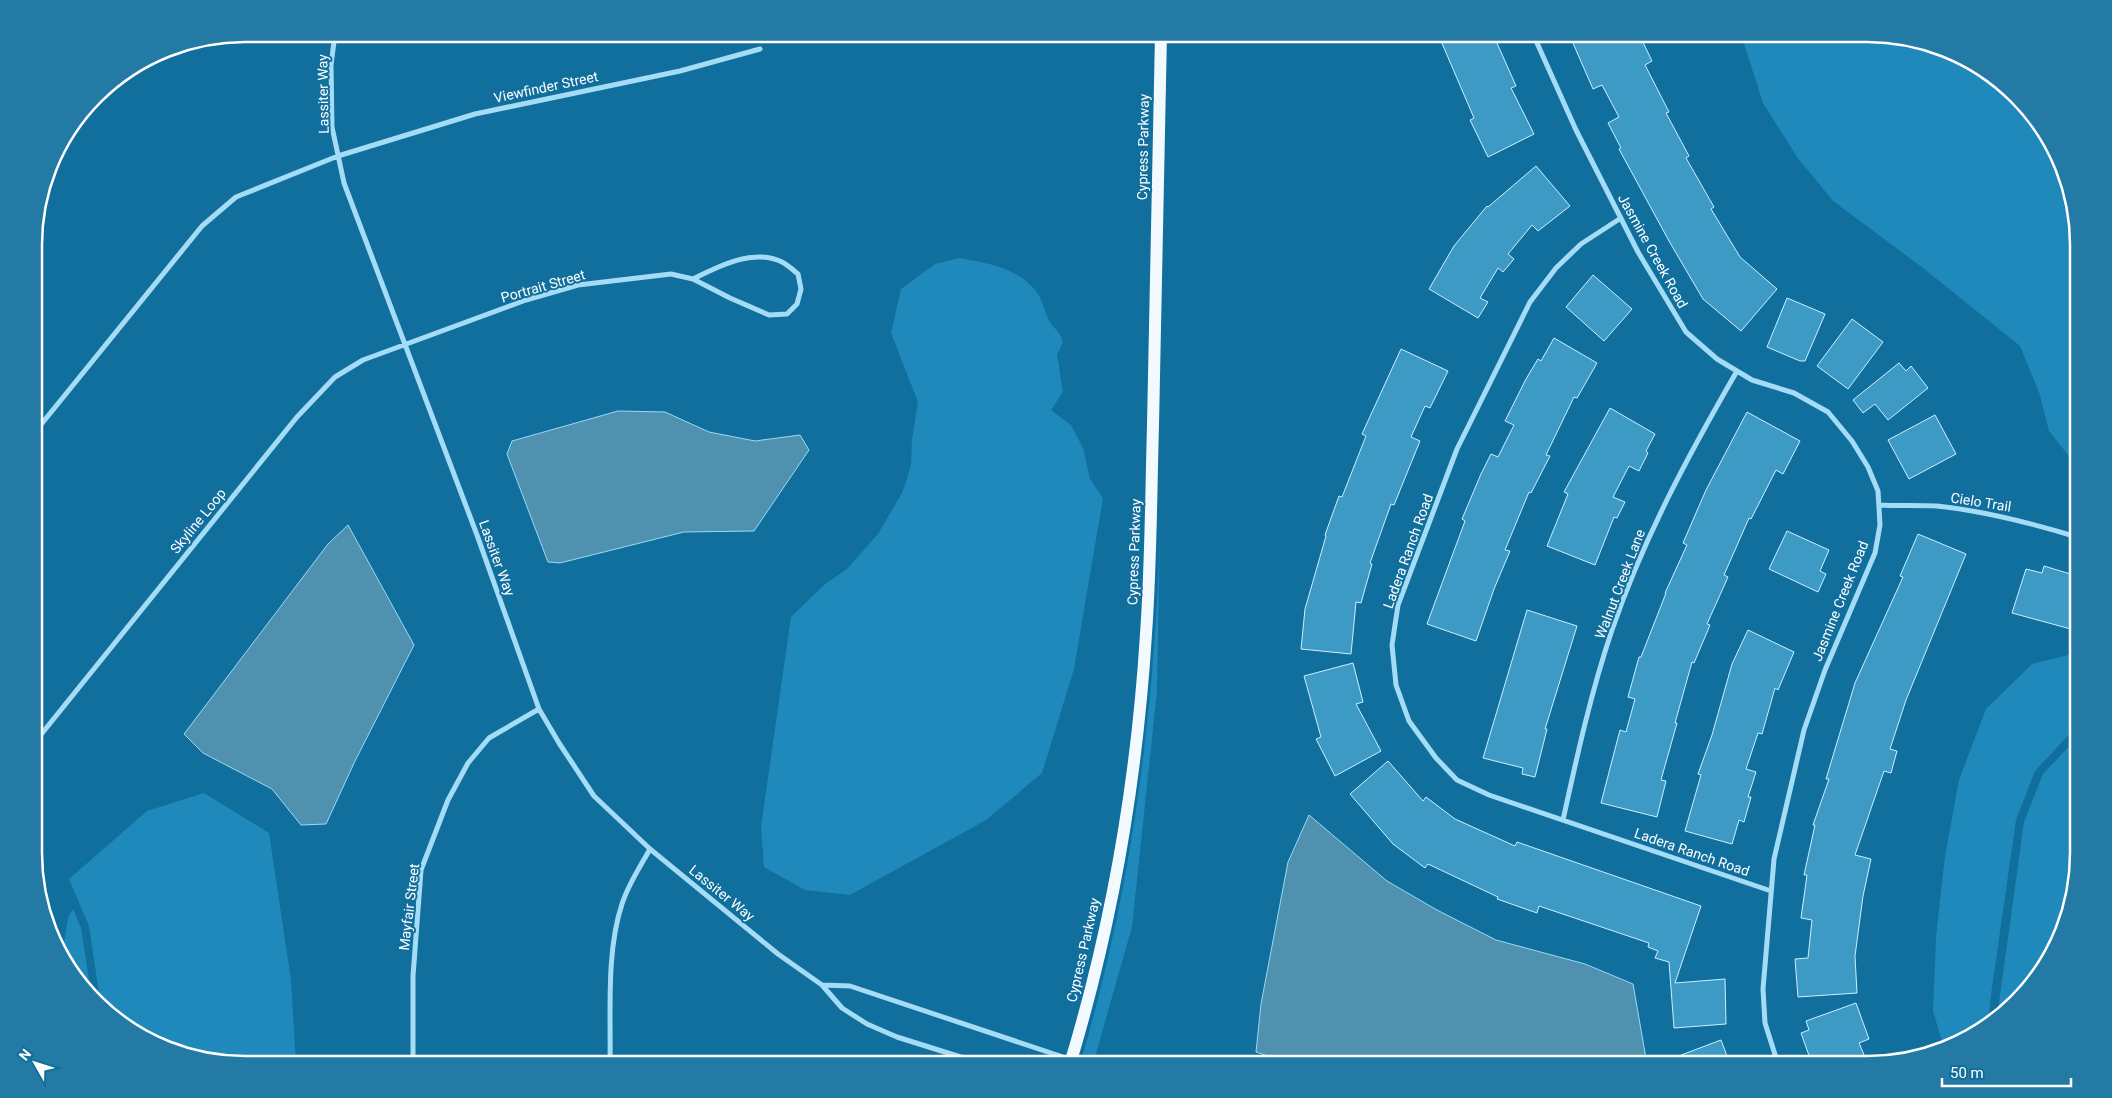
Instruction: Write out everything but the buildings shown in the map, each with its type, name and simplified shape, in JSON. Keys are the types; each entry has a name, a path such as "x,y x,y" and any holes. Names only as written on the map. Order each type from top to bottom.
{"main road":[{"name":"Cypress Parkway","path":"1072,1056 1092,984 1118,862 1137,739 1146,636 1154,379 1161,42"}],"street":[{"name":"Lassiter Way","path":"334,42 331,64 332,127 344,183 477,536 539,709 559,743 594,796 650,849 778,954 822,985 842,1008 867,1024 897,1037 958,1056"},
{"name":"Jasmine Creek Road","path":"1537,42 1576,130 1621,218 1664,297 1686,332 1717,359 1752,380 1794,393 1828,412 1852,441 1868,467 1878,491 1880,524 1875,553 1825,670 1804,730 1774,859 1764,989 1766,1023 1776,1056"},
{"name":"Viewfinder Street","path":"338,156 475,114 680,71 760,49"},
{"path":"42,423 202,226 236,198 338,156"},
{"name":"Ladera Ranch Road","path":"1621,218 1581,244 1556,268 1530,302 1457,449 1398,605 1392,645 1396,685 1409,721 1436,758 1457,780 1489,795 1771,891"},
{"name":"Portrait Street","path":"405,346 526,300 578,285 670,274 694,279 730,298 769,314 786,314 797,304 801,289 798,274 782,262 761,257 725,263 694,279"},
{"name":"Skyline Loop","path":"42,733 297,416 335,377 363,360 405,346"},
{"name":"Walnut Creek Lane","path":"1564,820 1578,752 1612,630 1654,524 1704,428 1737,371"},
{"name":"Cielo Trail","path":"1879,505 1936,506 1972,511 2019,520 2070,535"},
{"name":"Mayfair Street","path":"413,1056 413,976 422,870 448,800 468,763 489,738 539,709"},
{"path":"610,1056 615,928 623,902 650,849"},
{"path":"822,985 850,986 1053,1056"}],"shaded area":[{"path":"1744,42 1867,42 1919,49 1957,63 1990,84 2028,122 2049,155 2063,193 2068,219 2070,245 2070,457 2049,431 2039,392 2020,346 1923,268 1833,201 1797,157 1763,103"},
{"path":"959,258 1002,268 1022,278 1038,294 1050,322 1061,337 1062,344 1057,354 1063,392 1051,410 1071,425 1083,448 1090,479 1103,498 1074,669 1042,773 986,820 850,895 805,890 764,867 761,827 791,617 825,584 847,569 878,534 903,491 911,465 912,439 918,402 891,333 901,289 935,264"},
{"path":"618,411 665,412 709,432 755,441 800,435 809,450 754,531 684,532 560,563 548,562 507,454 512,441"},
{"path":"348,525 414,645 355,761 326,824 301,825 272,789 203,753 184,734 328,544"},
{"path":"1160,529 1157,691 1132,927 1095,1056 1082,1056 1114,932 1138,799 1153,664"},
{"path":"2070,654 2070,734 2035,771 2016,820 1989,1015 1957,1035 1942,1041 1933,1011 1936,937 1945,856 1959,780 1986,709 2032,664"},
{"path":"2070,745 2070,853 2066,892 2059,918 2049,943 2028,976 1998,1006 2024,822 2043,774"},
{"path":"204,793 269,833 291,980 296,1056 219,1054 180,1045 155,1035 122,1014 99,993 89,926 69,879 147,811"},
{"path":"1309,815 1387,881 1437,910 1496,940 1585,964 1633,984 1646,1056 1268,1056 1256,1052 1261,1004 1288,862"},
{"path":"73,909 81,928 89,982 64,944 68,917"}]}
